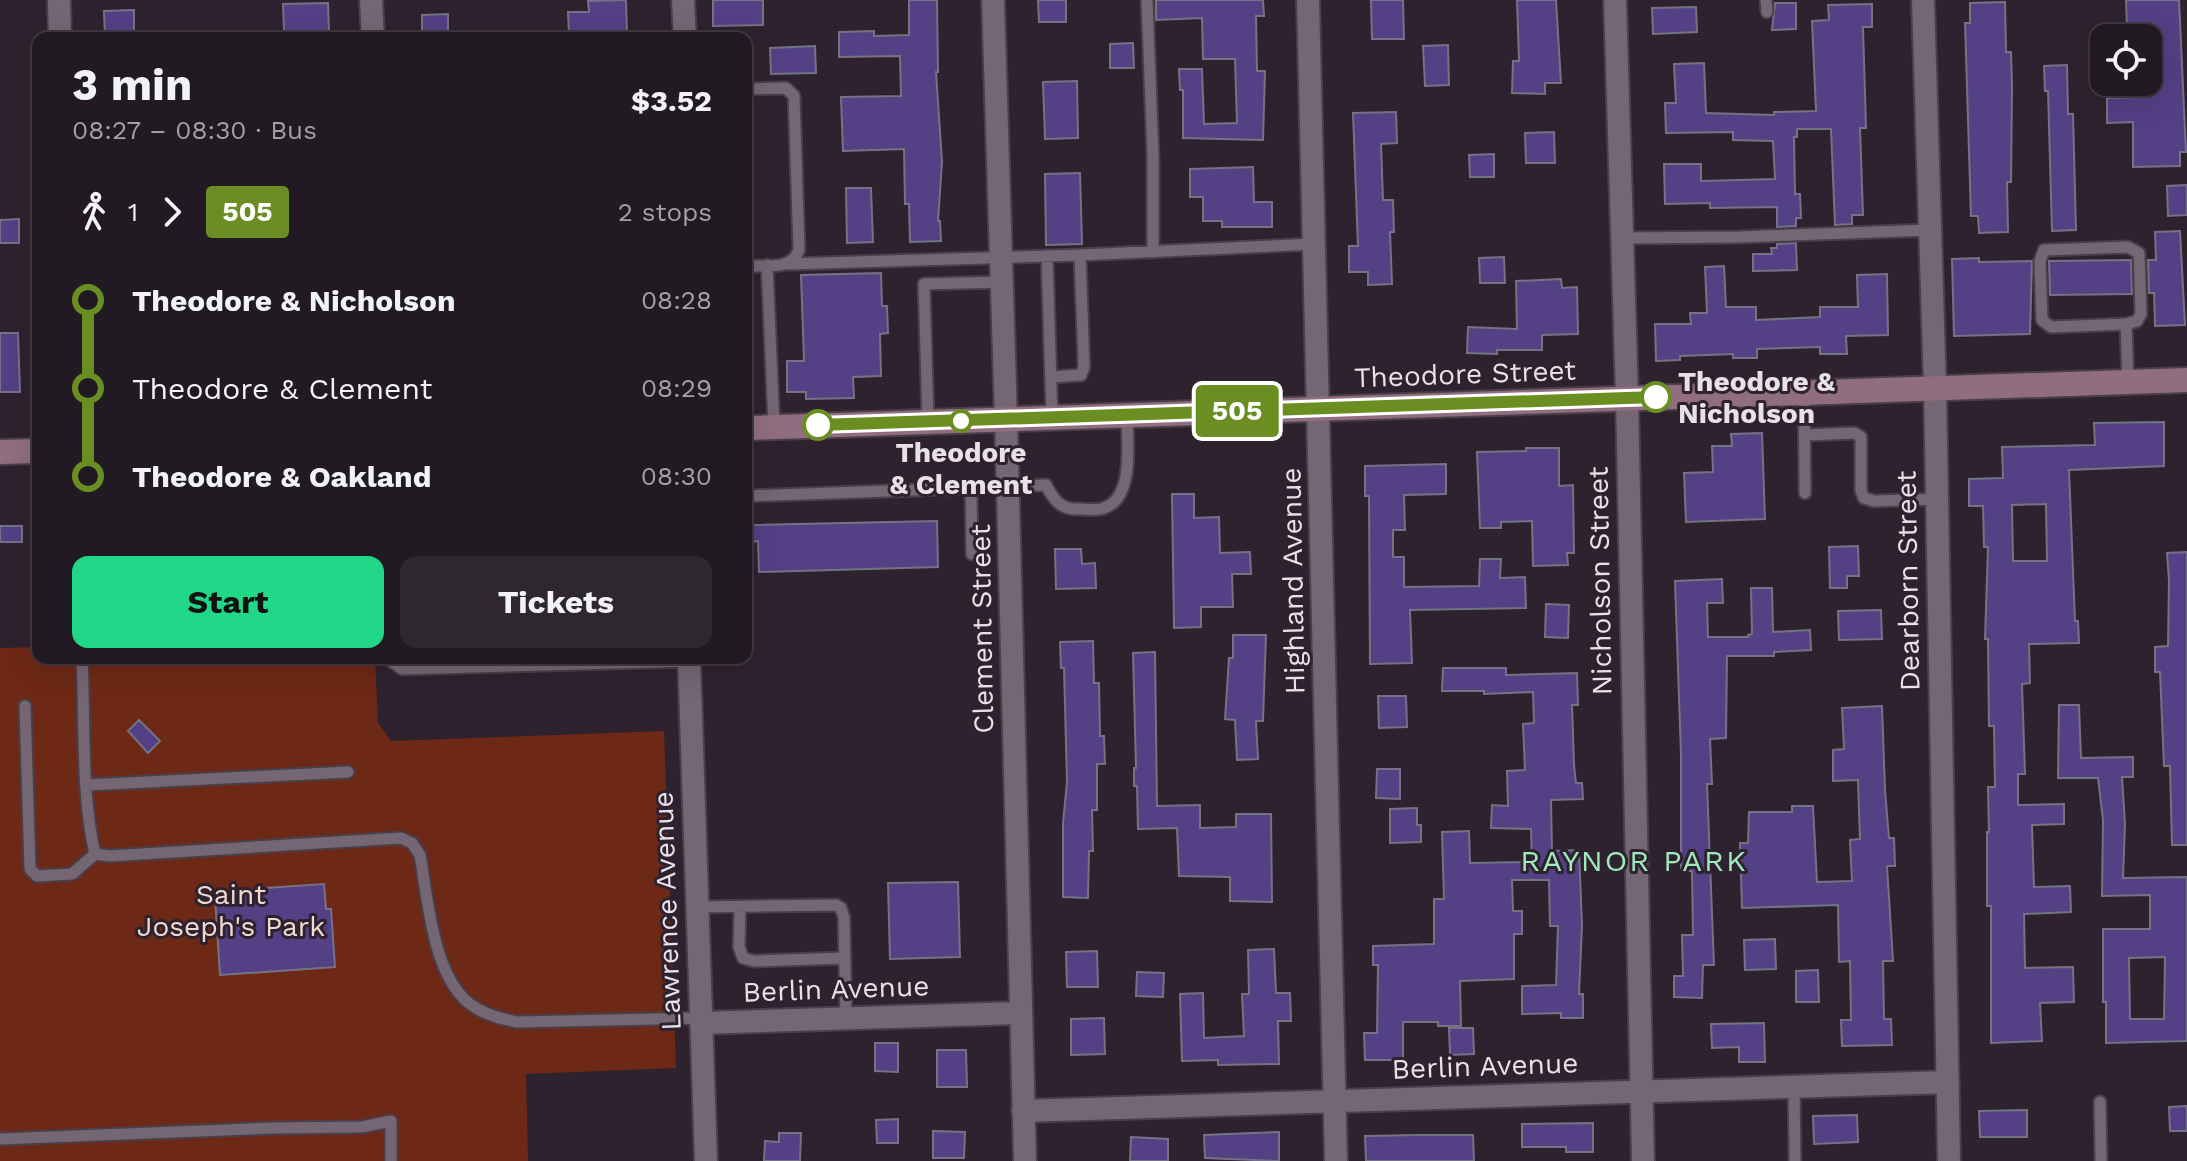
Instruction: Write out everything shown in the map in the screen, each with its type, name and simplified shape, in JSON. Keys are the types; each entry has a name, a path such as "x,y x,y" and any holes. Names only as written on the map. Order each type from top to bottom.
{"main road":[{"name":"Theodore Street","path":"752,428 2187,380"},
{"path":"0,452 32,451"}],"street":[{"path":"59,0 60,32"},
{"path":"371,0 373,32"},
{"path":"683,0 685,32"},
{"name":"Clement Street","path":"993,0 1025,1161"},
{"name":"Highland Avenue","path":"1308,0 1336,1161"},
{"name":"Nicholson Street","path":"1615,0 1627,398 1643,1161"},
{"name":"Dearborn Street","path":"1923,0 1935,388 1949,1161"},
{"name":"Lawrence Avenue","path":"689,664 706,1161"},
{"name":"Berlin Avenue","path":"701,1020 1021,1013"},
{"name":"Berlin Avenue","path":"1023,1111 1948,1082"}],"lane":[{"path":"1147,0 1153,252"},
{"path":"752,89 786,88 794,96 799,249 797,258 789,264"},
{"path":"1622,238 1930,230"},
{"path":"752,266 1314,244"},
{"path":"2128,247 2139,253 2141,314 2137,321 2126,324 2051,327 2042,320 2040,261 2044,250 2128,247"},
{"path":"1051,377 1081,375 1084,367 1080,255"},
{"path":"1047,256 1052,418"},
{"path":"767,265 774,427"},
{"path":"928,422 924,284 1002,282"},
{"path":"2126,324 2128,382"},
{"path":"1804,392 1805,493"},
{"path":"752,496 1046,485 1053,499 1070,510 1104,508 1123,488 1128,468 1127,415"},
{"path":"1805,435 1854,433 1861,437 1861,491 1864,498 1874,501 1937,499"},
{"path":"971,488 972,554"},
{"path":"82,664 90,835 95,854"},
{"path":"395,664 402,669 508,664"},
{"path":"25,706 30,869 37,876 72,874 95,854 109,856 401,838 412,843 420,855 438,949 447,974 459,994 474,1007 495,1017 517,1022 701,1020"},
{"path":"87,785 348,772"},
{"path":"697,907 836,905 841,908 844,918 846,1019"},
{"path":"740,907 739,947 743,958 754,961 845,958"},
{"path":"1794,1087 1795,1161"},
{"path":"2100,1102 2101,1161"},
{"path":"0,1139 362,1127 391,1121 391,1161"}],"green space":[{"name":"Saint Joseph's Park","path":"32,647 32,664 375,664 378,723 391,741 664,731 676,1068 526,1074 528,1161 0,1161 0,648"}],"building":[{"path":"626,0 627,32 569,32 568,12 589,12 588,1"},
{"path":"713,0 763,0 763,25 713,26"},
{"path":"909,0 937,0 936,72 942,162 938,221 941,241 910,242 909,204 905,204 904,149 843,151 841,97 901,96 900,56 839,57 839,32 874,31 874,36 909,35"},
{"path":"1038,0 1066,0 1066,22 1039,22"},
{"path":"1156,0 1263,0 1264,16 1256,16 1257,71 1265,71 1263,140 1183,138 1183,90 1180,90 1179,69 1202,69 1204,124 1237,123 1235,59 1203,59 1202,18 1156,20"},
{"path":"1371,0 1403,0 1404,39 1372,39"},
{"path":"1517,0 1556,0 1561,83 1545,83 1545,94 1512,93 1513,61 1519,61"},
{"path":"2126,0 2179,0 2186,152 2180,152 2180,166 2133,167 2133,122 2107,123 2107,98 2162,96 2162,24 2127,24"},
{"path":"2005,2 2006,52 2011,52 2012,87 2008,232 1979,233 1978,216 1971,216 1965,23 1970,23 1970,3"},
{"path":"328,3 329,31 284,31 283,4"},
{"path":"1775,3 1796,3 1796,29 1772,30"},
{"path":"1872,4 1872,27 1863,27 1866,128 1860,128 1863,215 1852,215 1852,224 1835,225 1831,129 1797,129 1797,137 1794,137 1795,194 1800,194 1801,218 1796,218 1796,226 1777,227 1777,207 1710,208 1710,203 1665,204 1664,164 1701,164 1701,181 1775,179 1773,141 1733,140 1733,132 1666,133 1665,103 1676,103 1674,64 1704,63 1706,113 1774,115 1774,112 1816,111 1812,21 1829,20 1828,5"},
{"path":"1696,7 1697,32 1653,34 1652,8"},
{"path":"134,10 134,32 105,32 104,11"},
{"path":"448,14 448,32 422,32 422,15"},
{"path":"1133,43 1134,68 1110,68 1110,44"},
{"path":"1448,45 1449,85 1425,86 1423,46"},
{"path":"815,46 816,73 771,74 770,48"},
{"path":"2067,65 2068,114 2073,114 2076,230 2052,231 2048,91 2045,91 2044,66"},
{"path":"1077,81 1078,138 1045,139 1043,82"},
{"path":"1396,112 1397,143 1381,144 1383,200 1393,200 1394,232 1390,232 1392,284 1368,285 1368,272 1349,272 1349,246 1358,246 1353,113"},
{"path":"1554,132 1555,163 1526,163 1525,133"},
{"path":"1494,154 1494,177 1470,177 1469,155"},
{"path":"1253,167 1254,202 1272,202 1272,227 1222,227 1222,221 1203,221 1203,197 1190,197 1190,169"},
{"path":"1080,173 1082,244 1046,245 1045,174"},
{"path":"2187,185 2187,215 2168,216 2167,186"},
{"path":"846,188 871,188 873,242 847,243"},
{"path":"19,219 19,243 0,243 0,220"},
{"path":"2180,231 2185,325 2155,326 2154,293 2149,293 2148,260 2156,260 2155,232"},
{"path":"1796,243 1797,270 1753,271 1753,254 1772,254 1771,248 1777,248 1777,244"},
{"path":"1504,257 1505,283 1480,283 1479,258"},
{"path":"1979,258 1979,262 2032,261 2030,334 1954,336 1952,259"},
{"path":"2131,260 2132,294 2050,295 2049,261"},
{"path":"1724,266 1726,307 1756,307 1756,320 1820,317 1820,307 1858,307 1857,275 1887,274 1888,335 1846,336 1847,354 1820,354 1820,347 1757,349 1757,358 1733,358 1733,354 1680,356 1680,360 1656,361 1655,324 1691,324 1690,313 1707,313 1705,267"},
{"path":"881,273 882,306 887,306 888,333 880,334 881,376 853,377 854,398 806,399 806,392 787,392 787,361 804,361 801,275"},
{"path":"1561,279 1562,288 1577,287 1578,334 1542,335 1542,350 1467,353 1468,327 1517,329 1516,281"},
{"path":"0,333 18,333 20,392 0,392"},
{"path":"2164,422 2164,466 2069,470 2075,621 2078,621 2079,643 2029,644 2030,683 2022,684 2025,774 2018,774 2018,805 2064,804 2064,824 2032,825 2034,887 2070,886 2071,912 2024,914 2025,968 2073,967 2074,1002 2040,1003 2042,1041 1991,1043 1991,906 1987,906 1987,832 1988,787 1995,787 1994,726 1989,726 1988,639 1985,639 1988,547 1984,547 1983,506 1969,506 1969,479 2003,478 2002,447 2095,445 2094,423","holes":["2046,504 2047,561 2013,561 2012,505"]},
{"path":"1762,433 1765,519 1686,522 1684,473 1713,472 1712,446 1732,446 1731,434"},
{"path":"1526,448 1559,448 1559,486 1573,485 1574,553 1567,553 1568,565 1533,566 1532,521 1501,522 1501,528 1480,528 1477,452 1526,451"},
{"path":"1446,464 1446,494 1404,495 1405,530 1393,530 1393,557 1404,557 1404,587 1479,586 1480,559 1501,559 1500,578 1525,577 1526,608 1410,610 1412,663 1370,664 1369,496 1365,496 1365,466"},
{"path":"1172,494 1194,494 1194,518 1219,517 1220,553 1250,552 1251,574 1232,574 1233,607 1201,607 1201,627 1174,628"},
{"path":"937,521 938,567 759,572 758,541 752,542 752,525"},
{"path":"0,526 22,526 22,542 0,542"},
{"path":"1858,546 1859,576 1847,576 1847,588 1830,588 1829,547"},
{"path":"1055,549 1081,549 1082,564 1095,563 1096,588 1056,589"},
{"path":"2187,552 2187,845 2172,845 2170,766 2164,766 2160,672 2155,672 2155,647 2168,646 2167,553"},
{"path":"1722,579 1723,603 1707,603 1708,637 1748,637 1752,634 1751,588 1772,588 1773,632 1810,630 1811,650 1774,652 1774,656 1727,656 1726,738 1710,739 1712,784 1707,784 1714,965 1703,965 1702,998 1674,997 1674,976 1683,976 1682,935 1693,935 1692,871 1681,871 1675,581"},
{"path":"1546,604 1569,605 1568,638 1545,637"},
{"path":"1881,610 1882,639 1839,640 1838,611"},
{"path":"1233,635 1266,635 1263,721 1256,721 1258,759 1237,760 1235,720 1225,719"},
{"path":"1093,641 1094,683 1099,683 1100,736 1104,736 1105,764 1097,764 1097,810 1092,810 1093,851 1089,851 1088,898 1063,897 1063,823 1067,782 1064,668 1061,668 1060,642"},
{"path":"1155,652 1157,806 1200,805 1200,828 1236,827 1236,814 1271,814 1272,902 1230,901 1230,877 1179,876 1177,828 1138,829 1137,786 1134,786 1133,653"},
{"path":"1443,668 1506,668 1506,675 1577,673 1578,705 1572,705 1574,765 1576,783 1582,783 1583,799 1551,800 1552,851 1579,850 1582,925 1579,994 1583,994 1583,1018 1561,1018 1561,1013 1522,1014 1522,986 1556,985 1558,926 1550,926 1549,880 1512,880 1513,911 1522,911 1522,934 1514,934 1514,979 1460,981 1461,1026 1438,1026 1438,1022 1403,1022 1403,1060 1365,1060 1364,1033 1377,1033 1378,965 1373,965 1373,946 1434,944 1434,899 1444,899 1442,832 1469,831 1470,863 1532,862 1531,829 1491,828 1492,805 1508,806 1507,771 1525,770 1523,724 1534,723 1533,692 1484,694 1484,691 1442,691"},
{"path":"1378,696 1406,696 1407,727 1379,728"},
{"path":"2059,705 2079,705 2081,758 2133,757 2133,777 2122,777 2125,824 2123,878 2187,877 2187,1041 2106,1043 2103,929 2150,929 2150,895 2102,896 2103,820 2098,778 2058,778","holes":["2165,957 2164,1019 2130,1019 2129,958"]},
{"path":"1882,706 1885,790 1889,838 1894,838 1895,866 1887,866 1893,961 1883,961 1884,1019 1891,1019 1892,1045 1842,1046 1841,1020 1851,1020 1850,961 1839,962 1838,905 1742,908 1740,843 1748,843 1749,812 1792,812 1792,806 1813,806 1817,882 1852,881 1850,840 1860,839 1858,780 1833,781 1833,750 1844,749 1842,708"},
{"path":"139,720 160,741 148,753 128,731"},
{"path":"1377,769 1400,769 1400,799 1376,798"},
{"path":"1417,808 1421,842 1390,843 1390,809"},
{"path":"958,882 960,957 890,959 888,883"},
{"path":"324,884 326,909 331,909 335,967 220,975 215,897 237,896 236,890"},
{"path":"1775,939 1776,969 1745,970 1744,940"},
{"path":"1274,949 1276,993 1290,993 1291,1021 1278,1021 1279,1064 1218,1065 1218,1060 1182,1061 1180,994 1203,993 1204,1038 1244,1036 1242,994 1249,994 1248,950"},
{"path":"1097,951 1098,987 1067,987 1066,952"},
{"path":"1818,970 1819,1002 1796,1002 1796,971"},
{"path":"1137,972 1164,973 1163,997 1136,996"},
{"path":"1104,1018 1105,1054 1071,1055 1071,1019"},
{"path":"1764,1023 1765,1062 1739,1062 1739,1047 1712,1048 1711,1024"},
{"path":"1449,1028 1473,1028 1474,1054 1450,1055"},
{"path":"875,1043 898,1043 898,1072 875,1071"},
{"path":"937,1050 966,1050 967,1087 937,1087"},
{"path":"2187,1106 2187,1131 2170,1131 2169,1107"},
{"path":"2027,1110 2027,1137 1980,1137 1979,1111"},
{"path":"1857,1115 1858,1142 1814,1144 1813,1116"},
{"path":"898,1119 898,1143 877,1143 876,1120"},
{"path":"1593,1123 1593,1152 1566,1152 1566,1147 1522,1147 1522,1124"},
{"path":"933,1131 965,1132 964,1158 933,1158"},
{"path":"1279,1132 1279,1161 1205,1158 1204,1135"},
{"path":"779,1133 801,1133 800,1161 764,1161 765,1141 779,1142"},
{"path":"1473,1135 1474,1161 1366,1161 1365,1136"},
{"path":"1131,1137 1168,1139 1168,1161 1130,1161"}],"bus line":[{"name":"505","path":"818,425 1656,397"}],"place":[{"name":"Theodore & Nicholson","path":"1656,397"},
{"name":"Theodore & Clement","path":"961,421"}],"district":[{"name":"RAYNOR PARK","path":"1634,860"}]}
